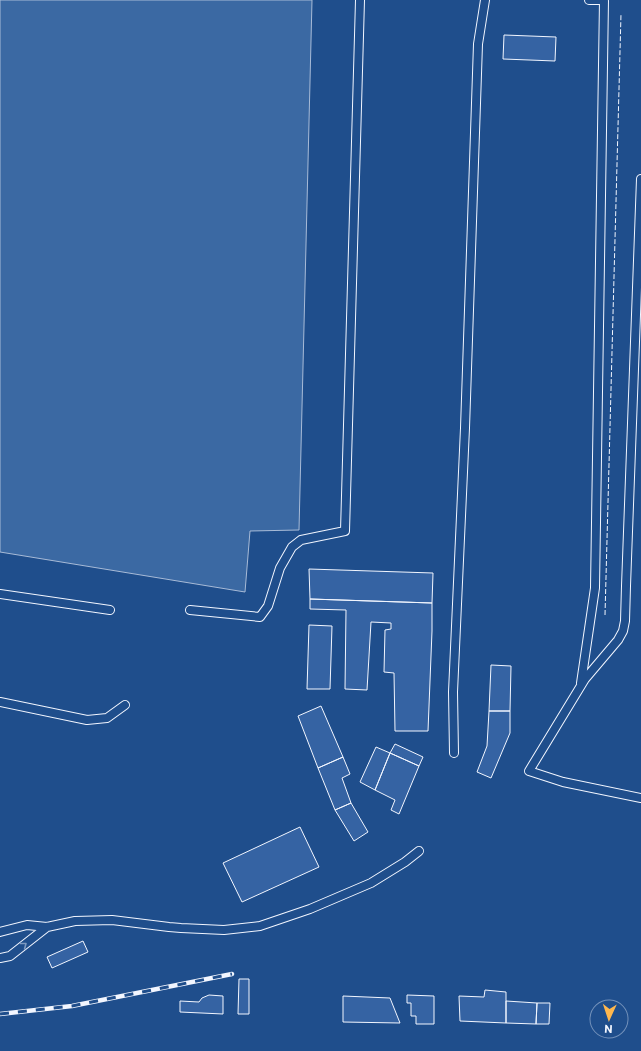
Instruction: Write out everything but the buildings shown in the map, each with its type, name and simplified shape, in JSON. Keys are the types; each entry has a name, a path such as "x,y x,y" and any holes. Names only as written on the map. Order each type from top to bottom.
{"lane":[{"path":"190,610 260,617 268,606 280,568 292,547 301,540 345,531 360,0"},
{"path":"454,753 453,692 465,428 478,44 485,0"},
{"path":"580,688 595,588 604,0 589,0"},
{"path":"641,179 625,621 623,631 618,640 585,679 529,771 563,782 641,798"},
{"path":"0,594 110,610"},
{"path":"0,702 87,720 107,718 124,705"},
{"path":"0,932 27,925 47,927 75,921 112,920 169,927 224,930 260,926 310,909 371,883 405,862 419,851"},
{"path":"0,958 10,956 47,927"}],"water":[{"path":"0,0 312,0 299,530 250,531 245,592 0,552"}],"railway":[{"path":"0,1014 72,1006 232,974"}],"fence":[{"path":"605,615 621,14"}]}
